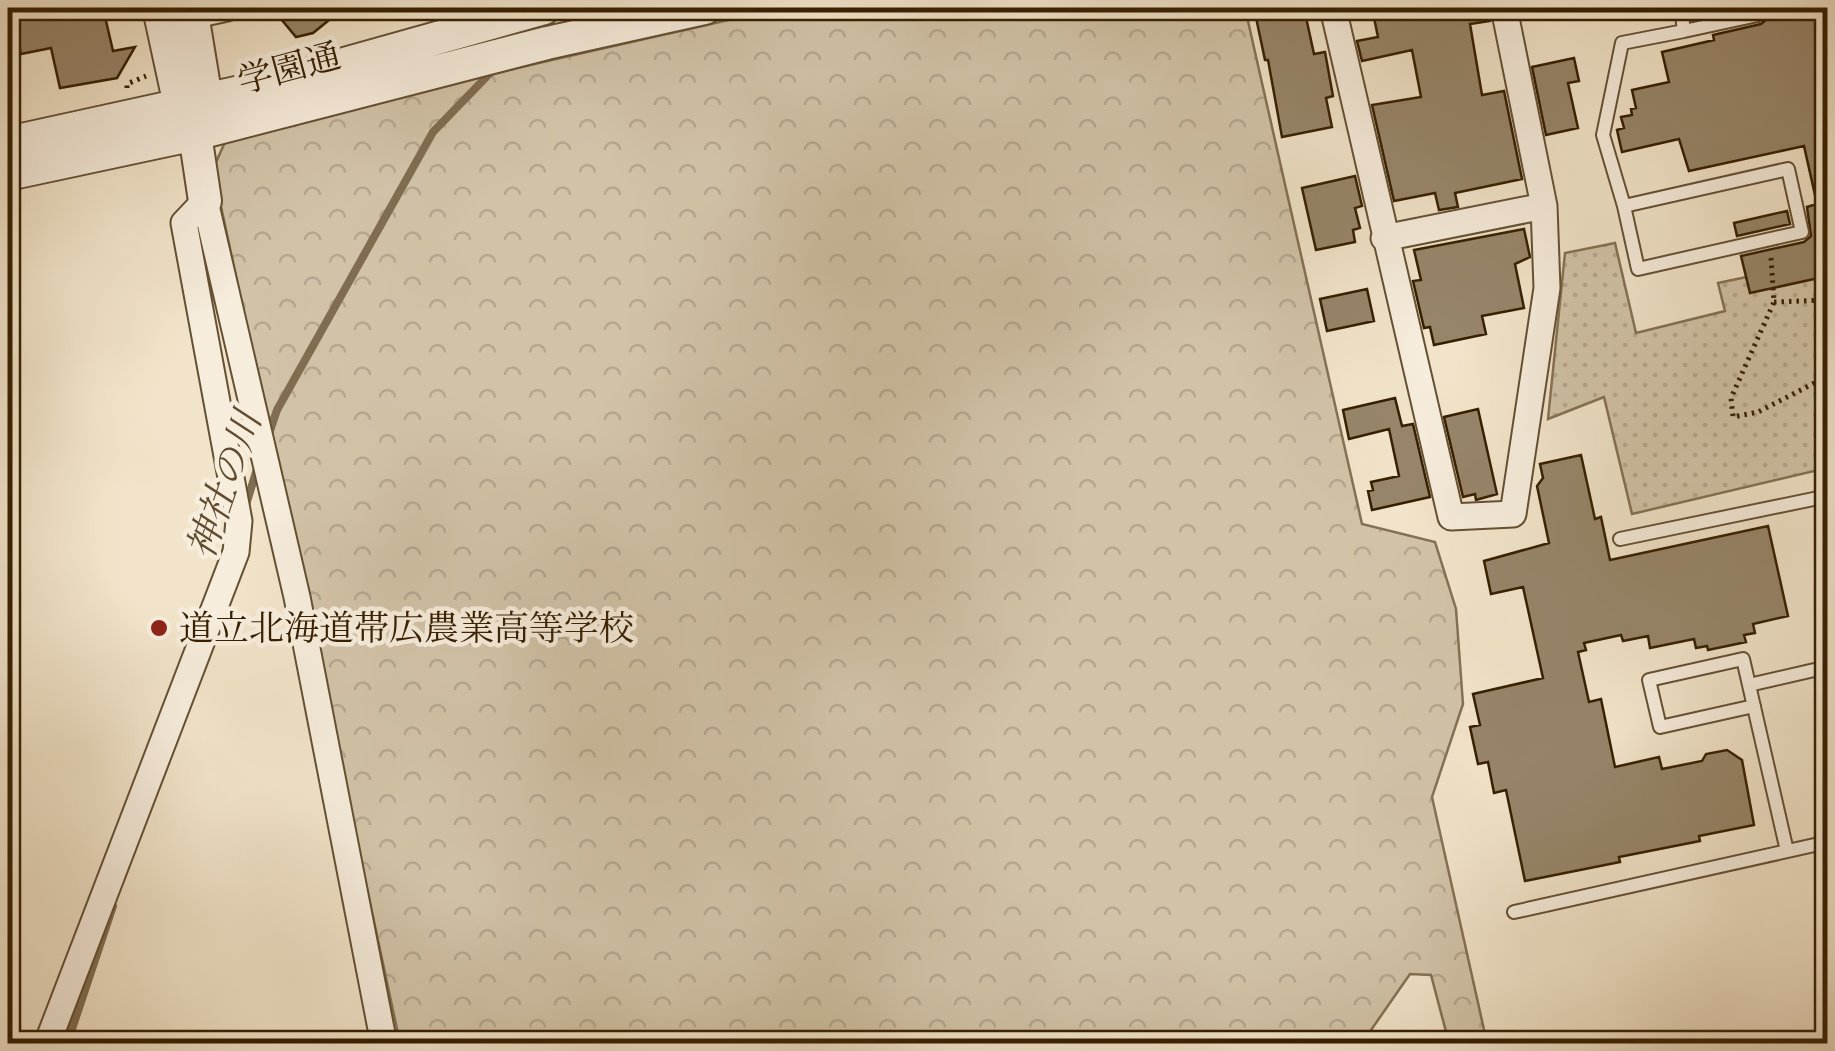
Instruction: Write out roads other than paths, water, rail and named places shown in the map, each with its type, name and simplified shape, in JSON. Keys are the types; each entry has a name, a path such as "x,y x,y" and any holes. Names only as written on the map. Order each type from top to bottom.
{"street":[{"path":"227,8 176,13 193,102 205,201 297,597 384,1044"},
{"name":"学園通","path":"8,143 258,88 544,8"},
{"name":"学園通","path":"8,174 195,134 547,43 706,8"},
{"path":"1332,8 1451,517 1513,514 1547,288 1544,206 1504,8"},
{"path":"48,1044 236,552 239,521 184,223 205,201"},
{"path":"1384,238 1544,206"}],"lane":[{"path":"1681,8 1684,31"},
{"path":"1624,206 1788,169 1802,232 1638,269 1604,135 1622,42 1758,15 1756,8"},
{"path":"1620,539 1828,496"},
{"path":"1754,706 1660,727 1649,680 1743,659 1754,706 1787,851"},
{"path":"1749,685 1823,668"},
{"path":"1514,912 1828,842"}],"waterway":[{"name":"神社の川","path":"268,437 277,410 433,132 495,68"},
{"name":"神社の川","path":"245,508 257,469"},
{"name":"神社の川","path":"67,1044 113,906"}],"place":[{"name":"道立北海道帯広農業高等学校","path":"159,628"}]}
